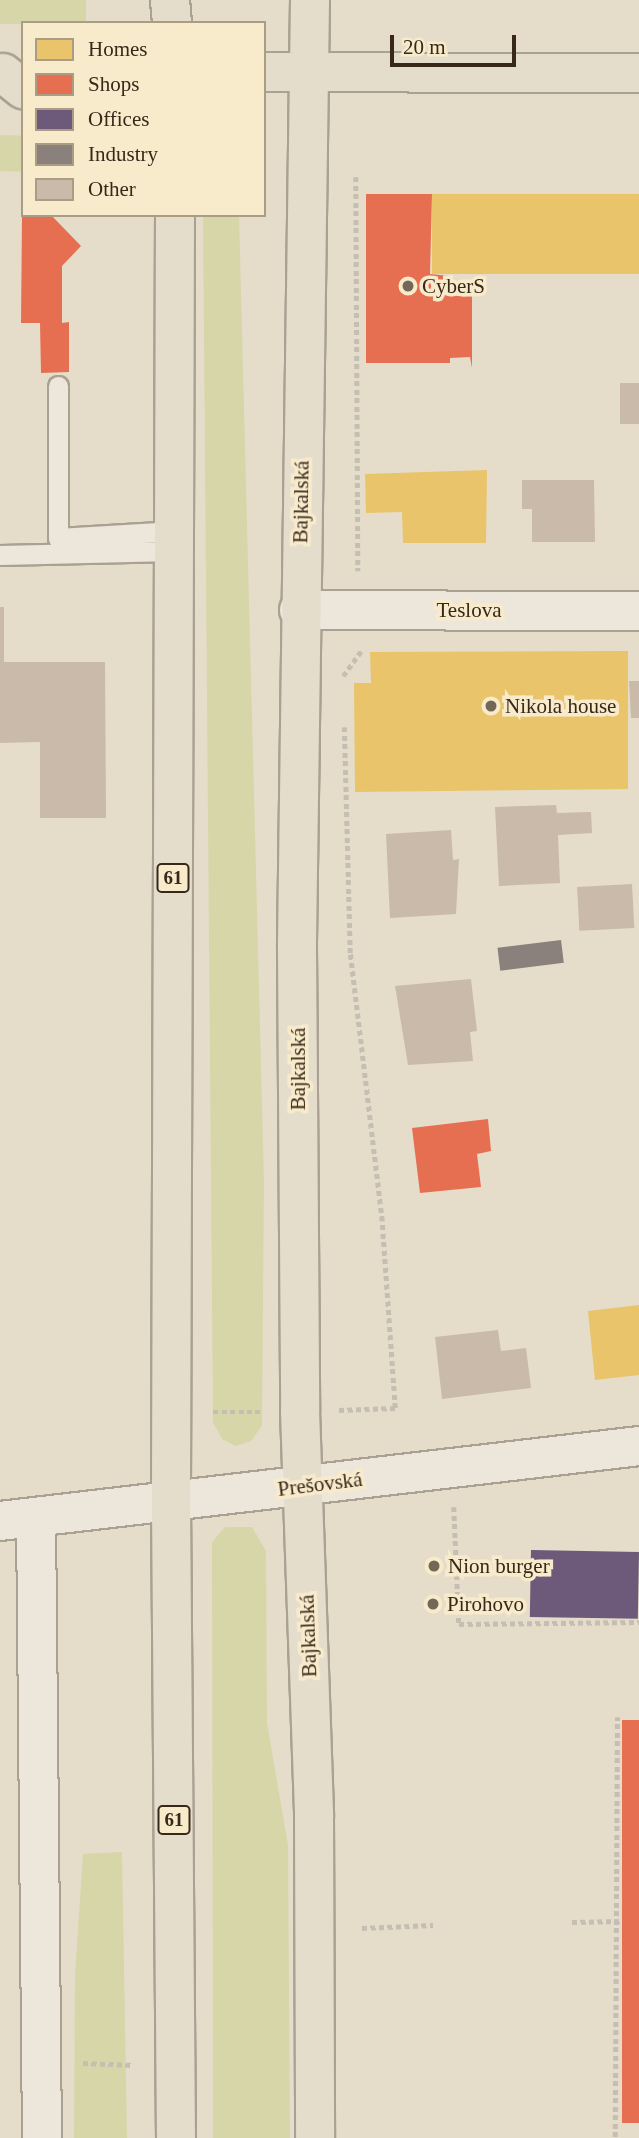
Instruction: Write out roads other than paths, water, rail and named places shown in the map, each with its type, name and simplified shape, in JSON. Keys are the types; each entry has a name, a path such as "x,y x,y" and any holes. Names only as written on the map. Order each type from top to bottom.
{"main road":[{"path":"170,0 172,21"},
{"name":"Bajkalská","path":"310,0 299,610 300,1411 314,1816 315,2138"},
{"path":"266,72 639,73"},
{"path":"154,217 175,254"},
{"name":"61","path":"175,217 171,1502 176,2138"}],"street":[{"name":"Teslova","path":"299,610 639,611"},
{"name":"Prešovská","path":"18,1519 639,1446"},
{"path":"18,1519 42,2138"}],"lane":[{"path":"58,386 58,547"},
{"path":"0,555 58,547 175,541"}],"place":[{"name":"CyberS","path":"408,286"},
{"name":"Nikola house","path":"491,706"},
{"name":"Nion burger","path":"434,1566"},
{"name":"Pirohovo","path":"433,1604"}]}
